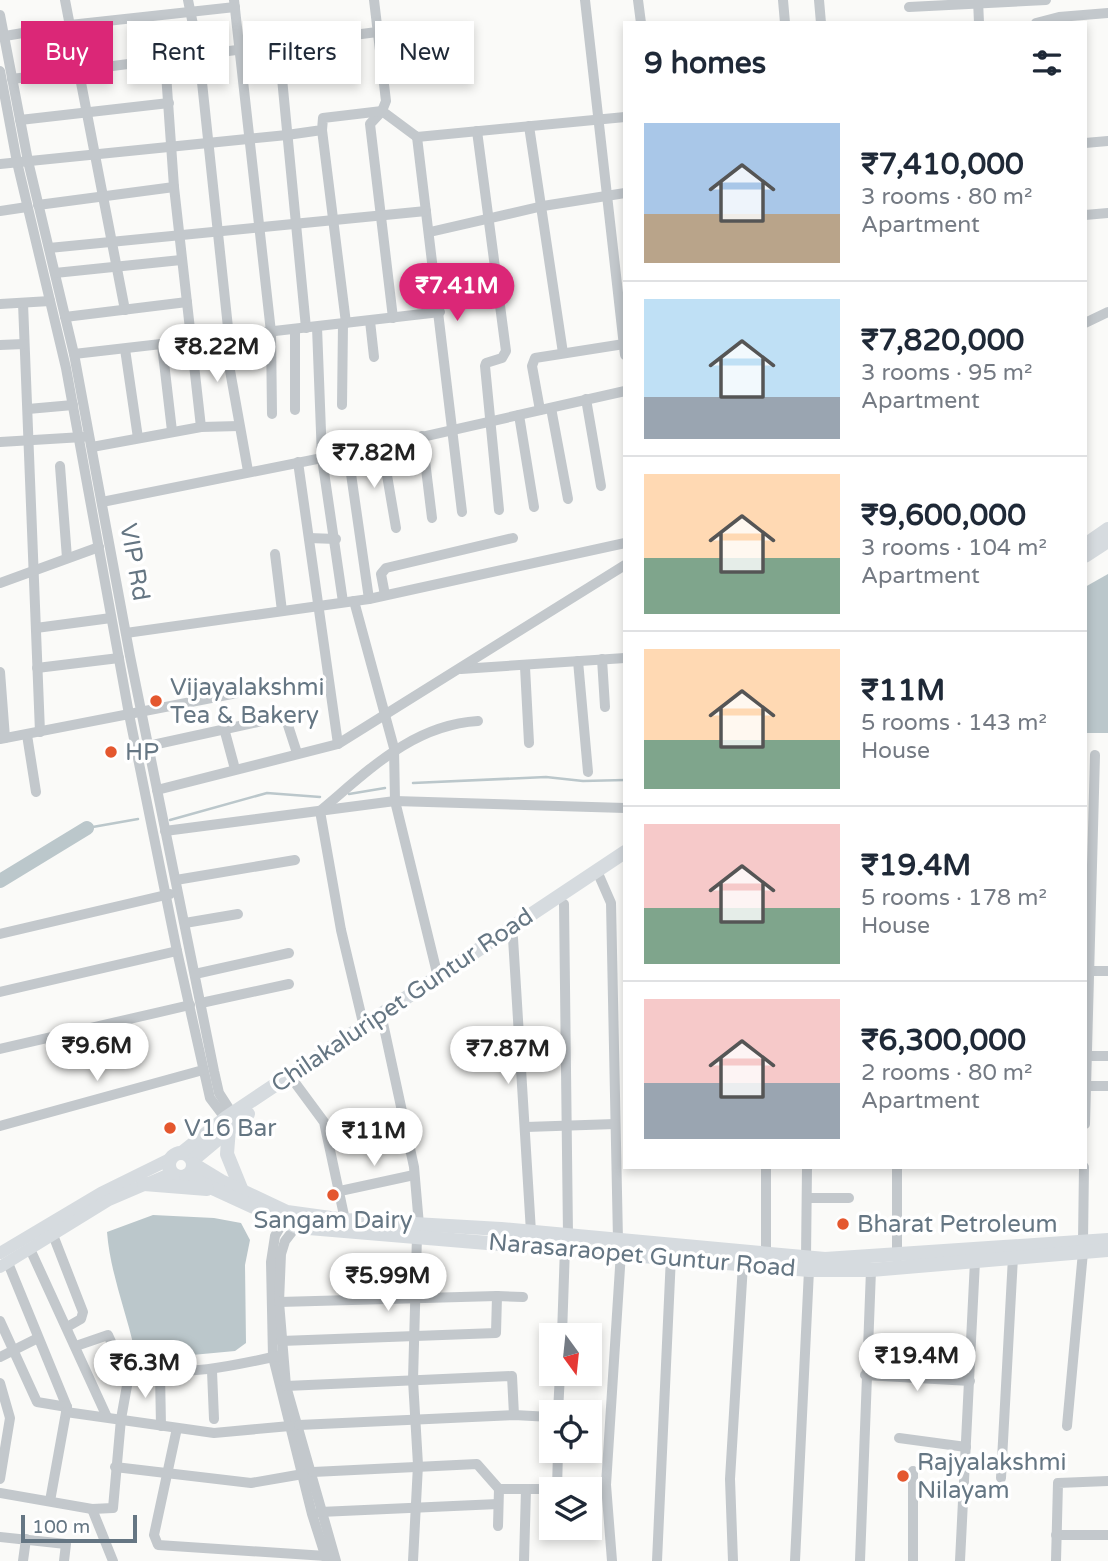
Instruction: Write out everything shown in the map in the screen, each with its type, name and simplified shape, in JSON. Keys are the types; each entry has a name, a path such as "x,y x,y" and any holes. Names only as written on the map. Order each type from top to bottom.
{"highway":[{"path":"1087,544 1108,529"},
{"path":"1087,555 1108,541"},
{"name":"Chilakaluripet Guntur Road","path":"183,1164 231,1121 564,904 623,854"},
{"name":"Chilakaluripet Guntur Road","path":"293,1080 363,1027 438,977 599,874 623,863"},
{"path":"231,1121 227,1154 242,1191"},
{"name":"Narasaraopet Guntur Road","path":"183,1164 219,1191 292,1219 418,1231 619,1246 766,1253 808,1264 871,1270 897,1262 1083,1247 1108,1250"},
{"name":"Narasaraopet Guntur Road","path":"183,1164 242,1191 292,1219 345,1220 418,1231 531,1232 566,1241"},
{"path":"144,1184 219,1191"},
{"name":"Narasaraopet Guntur Road","path":"619,1246 671,1256 743,1264 808,1264 975,1261 1083,1247 1108,1240"}],"main road":[{"path":"3,1261 30,1250 109,1200 183,1164"},
{"path":"3,1261 101,1193 183,1164"}],"street":[{"path":"65,0 69,21"},
{"path":"374,0 376,21"},
{"path":"585,0 598,119 609,195 620,242 623,322"},
{"path":"638,0 641,21"},
{"path":"783,0 785,21"},
{"path":"819,0 821,21"},
{"path":"909,7 1046,0"},
{"path":"978,2 979,21"},
{"path":"95,21 188,6 235,4 257,228 271,332 272,414"},
{"path":"1044,21 1108,13"},
{"name":"VIP Rd","path":"0,15 5,36 5,127 49,248 74,354 99,547 165,895 210,1098 231,1121"},
{"path":"5,36 21,33"},
{"path":"229,51 243,50"},
{"name":"VIP Rd","path":"4,78 20,120 50,302 73,405 87,440 102,502 156,790 219,1093 231,1121"},
{"path":"82,84 125,310"},
{"path":"167,84 181,260 201,427"},
{"path":"202,84 227,337 248,471"},
{"path":"282,84 295,223 312,327 322,458 336,539 343,602"},
{"path":"384,84 386,101 382,111 370,124 393,318"},
{"path":"20,120 169,103"},
{"path":"342,405 344,324 322,130 323,118 382,111 417,137 623,117"},
{"path":"529,126 563,353"},
{"path":"0,164 322,130"},
{"path":"477,131 506,351 502,358 486,363 485,366 499,510"},
{"path":"417,137 462,512"},
{"path":"1087,143 1108,141"},
{"path":"0,211 174,187"},
{"path":"430,232 543,206 623,193"},
{"path":"49,248 426,211"},
{"path":"1087,215 1108,213"},
{"path":"55,273 181,260"},
{"path":"0,304 50,302"},
{"path":"65,317 187,302"},
{"path":"23,303 40,732"},
{"path":"74,354 440,312"},
{"path":"1087,322 1108,312"},
{"path":"370,321 374,357"},
{"path":"295,329 295,410"},
{"path":"0,345 24,344"},
{"path":"162,345 173,431"},
{"path":"125,349 138,438"},
{"path":"540,410 533,361 539,356 623,349"},
{"path":"102,502 382,446 623,391"},
{"path":"586,399 601,486"},
{"path":"27,409 73,405"},
{"path":"551,408 568,499"},
{"path":"519,415 534,508"},
{"path":"0,442 138,438 201,427 239,426"},
{"path":"422,436 432,518"},
{"path":"382,446 396,528"},
{"path":"348,453 369,599"},
{"path":"298,462 338,744"},
{"path":"60,466 67,558"},
{"path":"309,538 336,539"},
{"path":"385,595 381,573 386,568 513,538"},
{"path":"126,633 369,599 623,543"},
{"path":"0,583 99,547"},
{"path":"275,554 282,611"},
{"path":"156,790 338,744 623,566"},
{"path":"354,601 383,716 394,748 395,801 438,977"},
{"path":"36,628 111,618"},
{"path":"37,668 119,658"},
{"path":"458,669 525,667 623,658"},
{"path":"602,659 605,707"},
{"path":"578,661 588,772"},
{"path":"525,667 529,743"},
{"path":"0,672 3,738 279,685"},
{"path":"148,746 225,732 285,716 298,753"},
{"path":"320,811 394,748 453,722 478,721"},
{"path":"225,732 236,769"},
{"path":"27,735 36,792"},
{"path":"1087,1039 1091,971 1088,890 1095,755"},
{"path":"152,825 320,811 395,801 623,808"},
{"path":"320,811 341,930 363,1027"},
{"path":"176,880 295,860"},
{"path":"599,874 611,903 619,1246 606,1485 612,1561"},
{"path":"0,934 178,893"},
{"path":"563,1323 568,1126 564,904"},
{"path":"185,923 238,914"},
{"path":"513,938 531,1232"},
{"path":"0,992 177,951"},
{"path":"195,974 289,953"},
{"path":"1091,971 1108,971"},
{"path":"201,1003 289,984"},
{"path":"0,1049 190,1006"},
{"path":"383,1023 414,1175 418,1231 413,1380 418,1507 413,1561"},
{"path":"1087,1056 1108,1056"},
{"path":"0,1126 203,1070"},
{"path":"293,1080 324,1122 345,1220"},
{"path":"1087,1086 1108,1086"},
{"path":"526,1127 615,1124"},
{"path":"766,1169 766,1253"},
{"path":"795,1561 808,1264 807,1169"},
{"path":"897,1169 897,1262"},
{"path":"1068,1426 1083,1247 1084,1169"},
{"path":"340,1191 414,1175"},
{"path":"807,1199 849,1198"},
{"path":"292,1219 281,1254 281,1341 278,1356 294,1426"},
{"path":"292,1219 275,1236 271,1262 278,1356 330,1559"},
{"path":"53,1236 83,1312 81,1319 67,1327"},
{"path":"30,1250 107,1417"},
{"path":"657,1561 671,1256"},
{"path":"1001,1478 1013,1257"},
{"path":"3,1261 67,1410 50,1501"},
{"path":"960,1561 975,1261"},
{"path":"733,1561 730,1479 743,1264"},
{"path":"860,1561 871,1270"},
{"path":"281,1341 496,1333 497,1296"},
{"path":"279,1302 416,1297 523,1297"},
{"path":"0,1321 37,1402 67,1410 214,1433 294,1426 514,1415 539,1416"},
{"path":"76,1346 108,1335 117,1355 130,1369 160,1373 212,1371 278,1356"},
{"path":"0,1357 38,1338"},
{"path":"0,1493 92,1509 113,1508 115,1466 130,1369"},
{"path":"212,1371 214,1419"},
{"path":"160,1373 161,1426"},
{"path":"865,1374 970,1381"},
{"path":"286,1386 512,1376 514,1415"},
{"path":"0,1383 10,1418 0,1479"},
{"path":"177,1428 154,1535 158,1545 330,1559"},
{"path":"899,1438 966,1447"},
{"path":"115,1466 251,1483 308,1473 418,1465 477,1464 499,1489 498,1526"},
{"path":"913,1471 913,1561"},
{"path":"308,1473 330,1559"},
{"path":"1056,1561 1058,1483 1108,1481"},
{"path":"499,1489 539,1489"},
{"path":"524,1561 526,1489"},
{"path":"320,1513 498,1504"},
{"path":"92,1509 113,1561"},
{"path":"1056,1535 1108,1535"},
{"path":"0,1537 66,1544 64,1561"},
{"path":"23,1561 26,1539"}],"shaded area":[{"path":"1108,574 1108,733 1087,733 1087,586"},
{"path":"153,1215 214,1218 241,1223 250,1240 245,1265 246,1343 235,1351 160,1358 134,1347 114,1276 107,1232"}],"waterway":[{"path":"413,783 546,777 583,781 623,780"},
{"path":"349,794 385,788"},
{"path":"170,820 267,793 320,797"},
{"path":"87,828 138,819"},
{"path":"0,881 87,828"}],"place":[{"name":"Vijayalakshmi Tea & Bakery","path":"156,701"},
{"name":"HP","path":"111,752"},
{"name":"V16 Bar","path":"170,1128"},
{"name":"Sangam Dairy","path":"333,1195"},
{"name":"Bharat Petroleum","path":"843,1224"},
{"name":"Rajyalakshmi Nilayam","path":"903,1476"}]}
